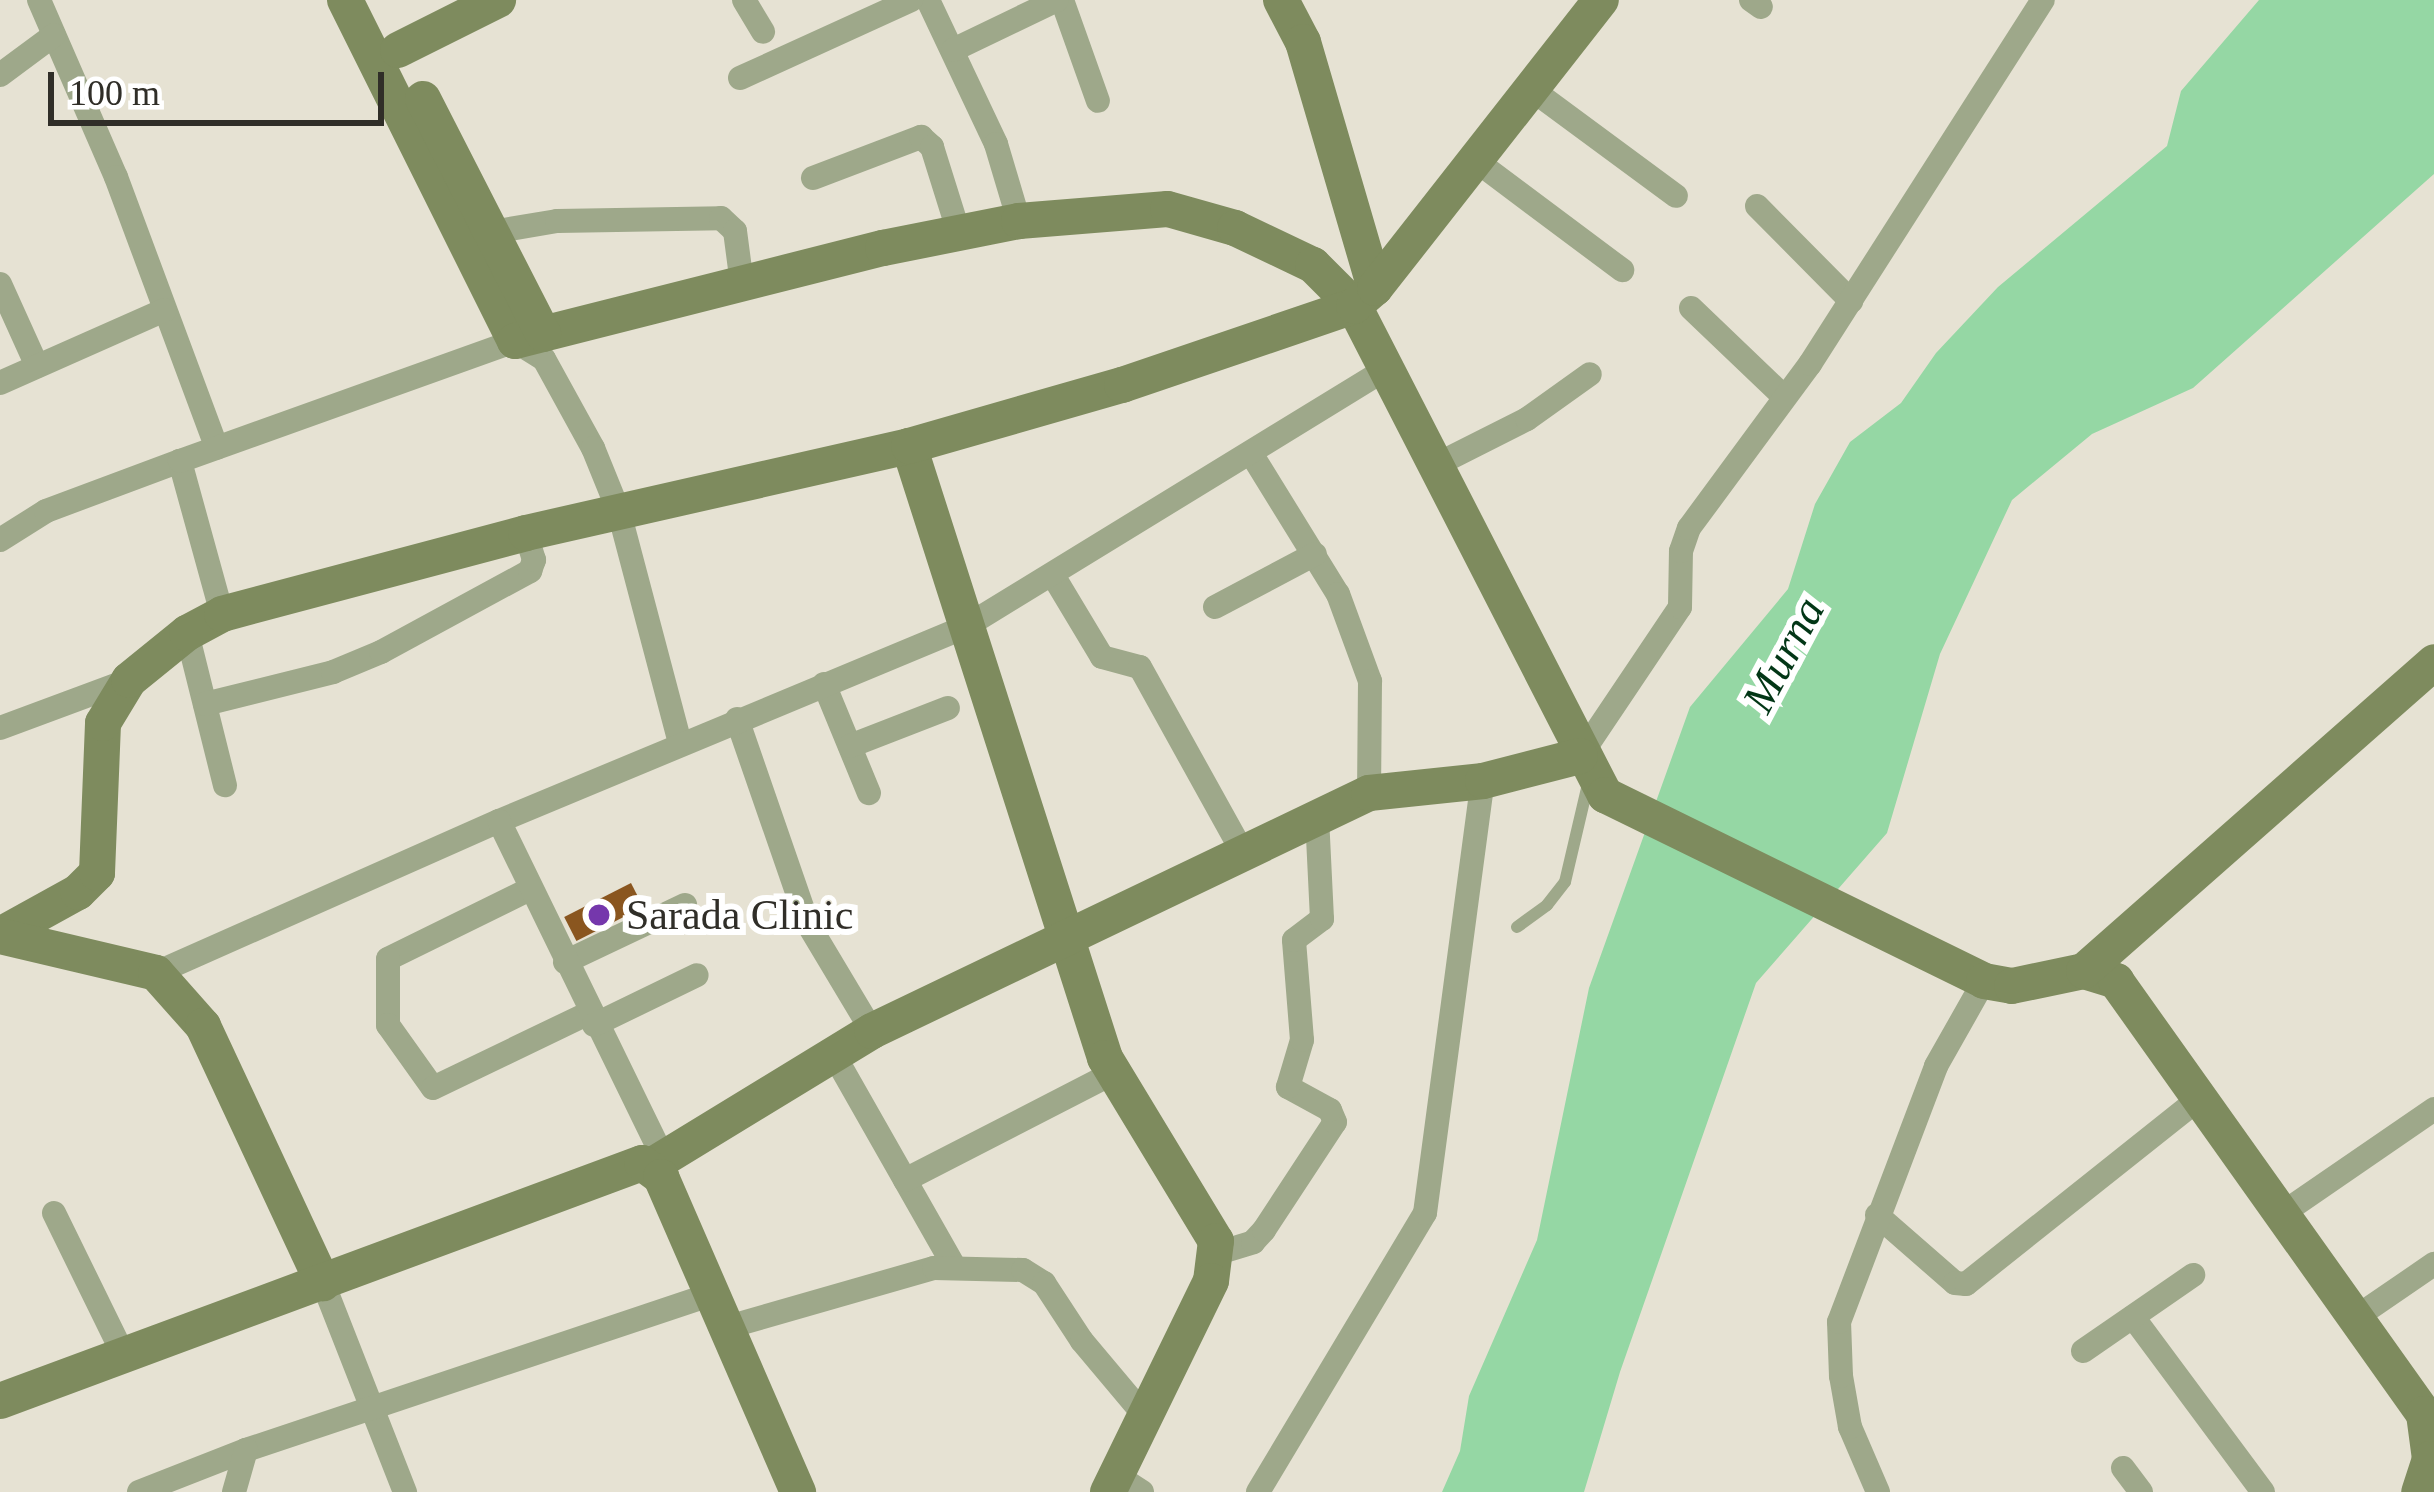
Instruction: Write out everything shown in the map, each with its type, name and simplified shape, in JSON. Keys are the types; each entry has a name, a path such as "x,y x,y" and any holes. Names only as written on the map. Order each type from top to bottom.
{"street":[{"path":"39,0 217,448"},
{"path":"345,0 593,448 619,512 680,743"},
{"path":"373,0 492,232 534,345"},
{"path":"398,50 497,0"},
{"path":"744,0 763,32"},
{"path":"740,78 911,0"},
{"path":"928,0 996,143 1019,220"},
{"path":"953,50 1059,0 1098,100"},
{"path":"1281,0 1303,43 1386,369 1592,775"},
{"path":"0,728 128,680 187,633 222,614 526,533 909,446 1122,385 1364,297 1601,0"},
{"path":"1592,775 1680,607 1681,551 1689,528 1851,301 2043,0"},
{"path":"0,75 54,34"},
{"path":"1531,89 1676,196"},
{"path":"813,178 921,137 932,147 959,233"},
{"path":"1475,160 1622,270"},
{"path":"1757,206 1851,301"},
{"path":"0,540 46,511 180,461 534,345 742,284 1019,220 1168,209 1198,214 1313,265 1364,297"},
{"path":"492,232 557,220 721,218 735,231 742,284"},
{"path":"0,284 37,366"},
{"path":"1691,308 1784,398"},
{"path":"0,383 165,310"},
{"path":"156,974 680,743 965,627 1054,577 1386,369"},
{"path":"1434,466 1527,419 1590,374"},
{"path":"909,446 1113,1072 1216,1241 1211,1281 1145,1416 1122,1486"},
{"path":"1252,455 1338,594 1370,681 1369,793"},
{"path":"180,461 222,614"},
{"path":"205,704 333,672 381,652 530,571 534,560 526,533"},
{"path":"1215,607 1315,554"},
{"path":"1054,577 1102,657 1140,667 1242,851"},
{"path":"187,633 225,785"},
{"path":"2084,970 2434,662"},
{"path":"0,935 78,892 97,872 103,723 128,680"},
{"path":"824,684 869,793"},
{"path":"850,746 948,708"},
{"path":"736,719 808,924 872,1031"},
{"path":"0,1401 631,1166 658,1163 872,1031 1369,793 1592,775 1893,939 1984,981 2012,986 2084,970 2102,973 2128,993 2280,1216 2424,1414 2431,1459 2420,1492"},
{"path":"1258,1492 1425,1213 1483,781"},
{"path":"1218,1253 1253,1242 1264,1230 1335,1122 1330,1111 1288,1087 1302,1040 1294,940 1322,919 1317,817"},
{"path":"499,821 658,1163 798,1492"},
{"path":"530,889 388,959 388,1025 428,1085 440,1087 697,975"},
{"path":"565,962 685,904"},
{"path":"0,935 156,974 202,1026 323,1283 405,1492"},
{"path":"1878,1492 1850,1426 1839,1322 1936,1066 1984,981"},
{"path":"834,1055 954,1266"},
{"path":"904,1180 1113,1072"},
{"path":"1876,1215 1954,1283 1966,1284 2201,1096"},
{"path":"2280,1216 2434,1109"},
{"path":"54,1214 124,1355"},
{"path":"2355,1318 2434,1264"},
{"path":"146,1490 370,1407 721,1310 954,1266 1036,1276 1082,1341 1145,1416"},
{"path":"2083,1351 2193,1275"},
{"path":"2133,1317 2263,1492"},
{"path":"234,1492 246,1450"},
{"path":"2122,1468 2141,1492"}],"lane":[{"path":"1517,927 1547,905 1565,882 1592,775"}],"water":[{"name":"Murna","path":"2259,0 2434,0 2434,174 2193,388 2092,434 2012,500 1940,654 1887,833 1756,983 1620,1372 1584,1492 1442,1492 1460,1451 1469,1396 1537,1240 1589,988 1690,707 1788,589 1815,504 1850,442 1901,403 1936,353 1998,287 2167,146 2181,91"}],"building":[{"path":"631,883 643,907 576,941 564,917"}],"place":[{"name":"Sarada Clinic","path":"599,915"}]}
